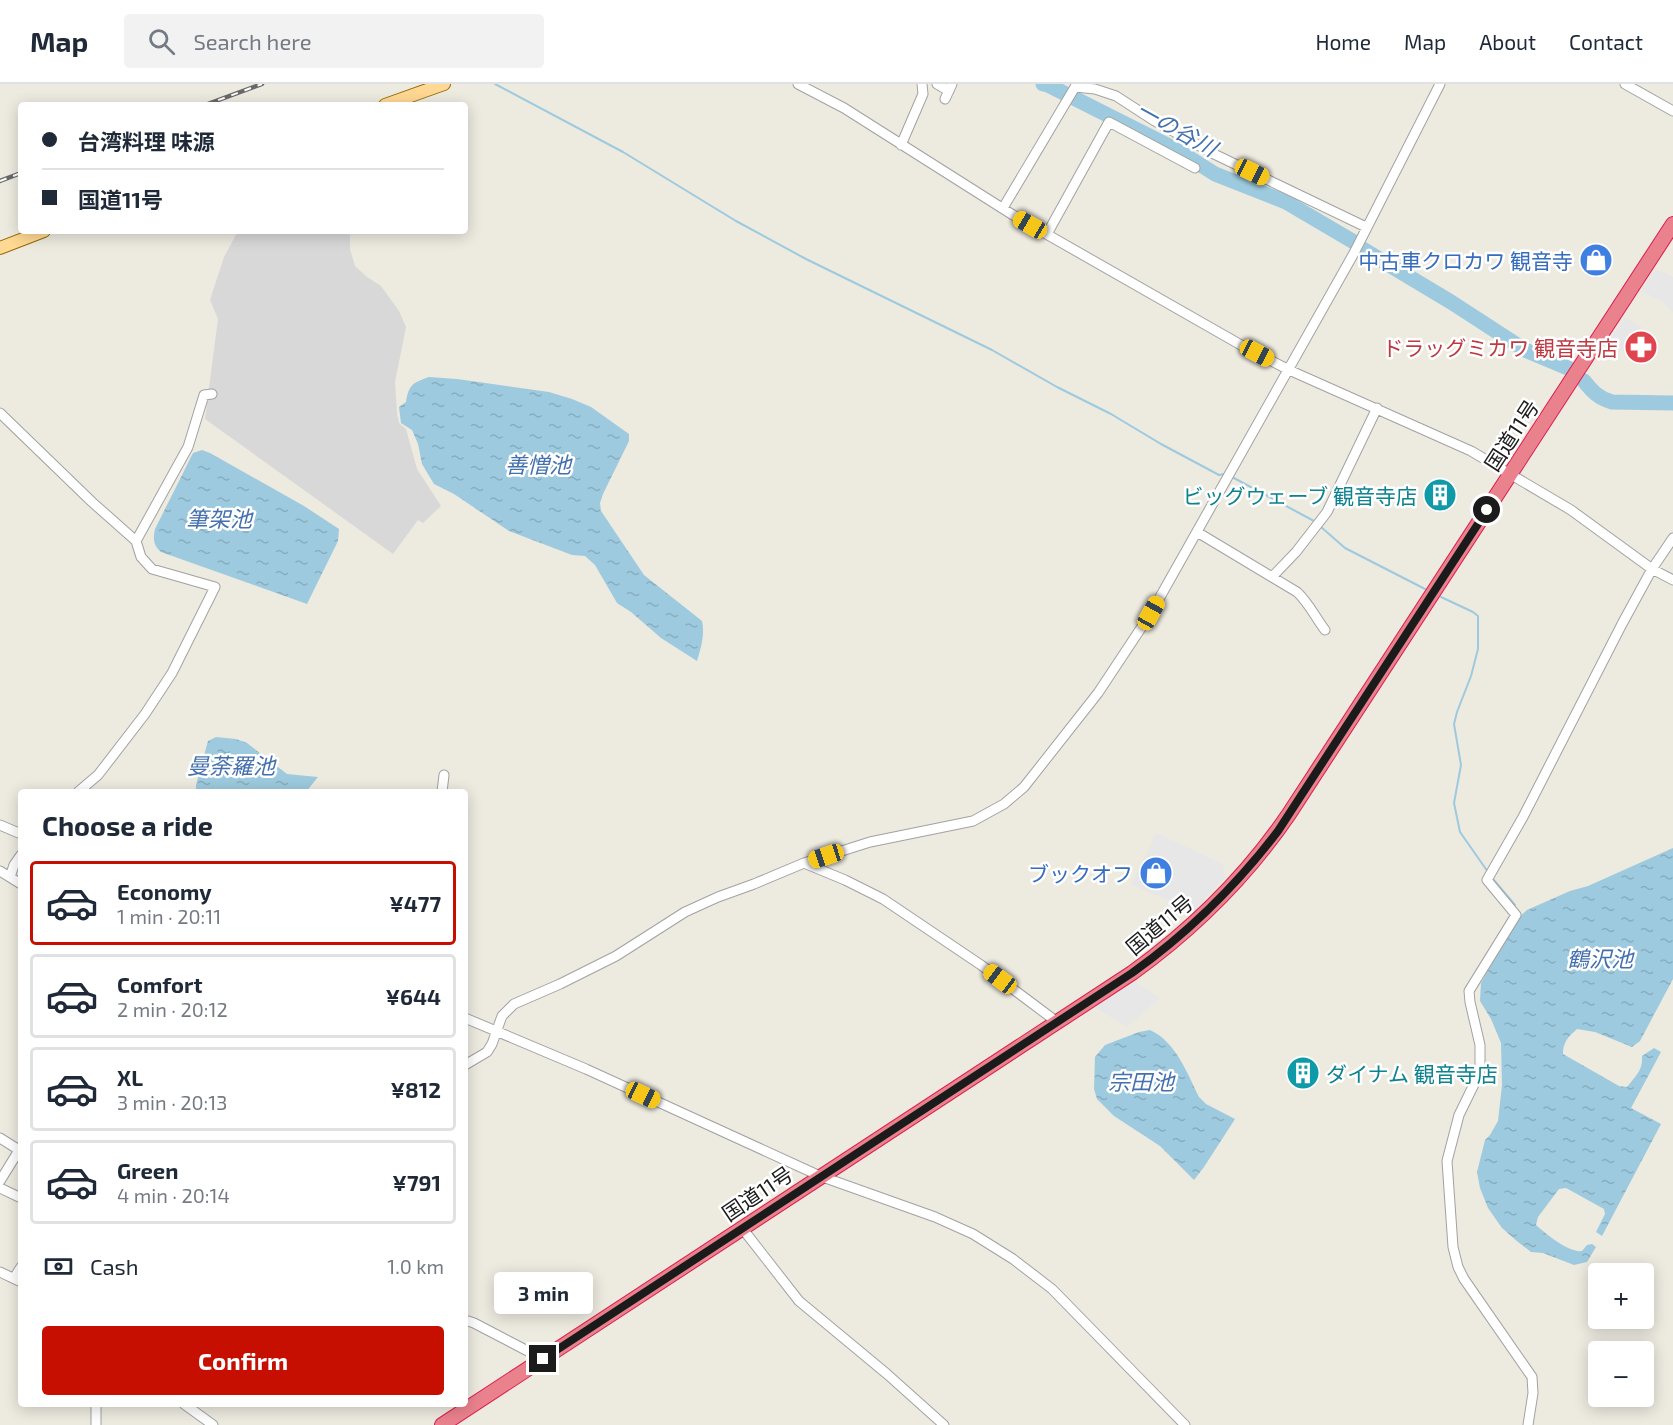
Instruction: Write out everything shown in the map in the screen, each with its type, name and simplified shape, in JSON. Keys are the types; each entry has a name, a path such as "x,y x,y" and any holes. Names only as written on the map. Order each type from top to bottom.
{"highway":[{"name":"国道11号","path":"442,1425 1132,973 1158,954 1211,908 1252,864 1278,831 1673,224"}],"main road":[{"path":"393,102 444,84"},
{"path":"0,248 36,234"}],"street":[{"path":"798,84 844,108 1047,234 1231,339 1288,370 1471,451 1571,510 1652,569 1673,580"},
{"path":"901,145 923,94 922,84"},
{"path":"937,84 949,91"},
{"path":"468,1063 487,1052 502,1016 514,1004 561,984 616,956 696,907 804,863 870,842 973,821 1004,804 1024,787 1098,693 1151,613 1354,253 1440,84"},
{"path":"1625,84 1673,111"},
{"path":"1003,208 1075,87 1095,89 1116,96 1153,120 1214,154 1366,227"},
{"path":"1047,234 1109,122 1195,168"},
{"path":"136,541 188,447 204,395 212,394"},
{"path":"1272,577 1296,552 1327,512 1377,408"},
{"path":"0,413 136,541 141,557 152,569 215,587 172,673 146,714 98,775 82,789"},
{"path":"1197,532 1297,592 1307,601 1325,630"},
{"path":"1528,1425 1533,1393 1532,1377 1464,1279 1453,1247 1447,1161 1459,1115 1480,1072 1480,1045 1469,991 1516,915 1487,880 1523,817 1622,624 1652,569 1673,538"},
{"path":"442,789 444,775"},
{"path":"0,825 18,833"},
{"path":"10,877 18,859"},
{"path":"804,863 883,899 981,965 1057,1022"},
{"path":"0,872 18,882"},
{"path":"468,1019 586,1069 820,1176 935,1217 973,1234 1013,1259 1052,1289 1185,1425"},
{"path":"0,1138 18,1147"},
{"path":"0,1181 18,1151"},
{"path":"0,1188 18,1197"},
{"path":"742,1228 799,1300 944,1425"},
{"path":"0,1272 17,1280"},
{"path":"468,1321 543,1359"},
{"path":"96,1407 96,1425"},
{"path":"188,1407 213,1425"}],"shaded area":[{"path":"236,234 350,234 350,249 355,266 381,286 399,311 406,327 395,382 397,414 399,423 406,429 417,469 441,506 423,523 418,520 393,554 205,419 218,319 210,300 224,257"},
{"path":"1656,269 1673,277 1673,312 1660,300 1641,291"},
{"path":"1625,317 1642,327 1626,352 1609,341"},
{"path":"1156,833 1223,864 1225,877 1194,911 1131,885"},
{"path":"1132,980 1160,998 1127,1027 1092,1006"}],"water":[{"name":"善憎池","path":"429,377 549,392 591,407 629,434 629,441 603,494 600,503 601,511 644,575 702,621 703,636 697,661 661,638 617,603 595,565 585,556 572,555 509,531 454,494 434,484 422,464 418,444 412,430 401,423 399,407 406,402 413,385"},
{"name":"筆架池","path":"202,450 304,506 339,529 338,541 307,604 161,552 156,547 155,529 193,453"},
{"name":"曼荼羅池","path":"216,737 236,739 247,743 287,774 318,777 308,789 196,789 208,741"},
{"name":"鶴沢池","path":"1673,848 1673,979 1640,1041 1632,1047 1595,1032 1577,1029 1564,1046 1563,1054 1619,1086 1627,1087 1640,1069 1642,1056 1654,1048 1661,1052 1631,1108 1661,1124 1602,1236 1596,1232 1605,1214 1604,1209 1566,1188 1559,1189 1538,1217 1536,1225 1564,1246 1577,1251 1582,1251 1587,1245 1592,1244 1596,1247 1587,1262 1574,1265 1543,1253 1531,1252 1518,1242 1502,1228 1488,1208 1480,1188 1477,1172 1485,1140 1498,1121 1502,1085 1501,1043 1480,1001 1481,983 1518,918 1527,910"},
{"name":"宗田池","path":"1150,1030 1159,1035 1174,1050 1199,1097 1206,1104 1235,1119 1194,1180 1160,1146 1114,1116 1097,1099 1094,1089 1095,1057 1105,1045"}],"waterway":[{"path":"495,84 623,152 736,221 806,259 992,350 1111,414 1161,444 1219,475 1224,474"},
{"name":"一の谷川","path":"1043,84 1177,150 1215,174 1286,202 1354,242"},
{"name":"一の谷川","path":"1361,248 1525,350 1568,368"},
{"name":"一の谷川","path":"1584,381 1596,394 1612,402 1673,403"},
{"path":"1232,477 1314,521"},
{"path":"1321,527 1345,548 1425,589"},
{"path":"1441,597 1478,616 1478,649 1454,724 1461,765 1454,803 1460,832 1488,872"},
{"path":"1493,879 1515,905"}],"railway":[{"path":"213,102 262,84"},
{"path":"0,181 18,174"}],"place":[{"name":"中古車クロカワ 観音寺","path":"1596,260"},
{"name":"ドラッグミカワ 観音寺店","path":"1641,347"},
{"name":"ビッグウェーブ 観音寺店","path":"1440,495"},
{"name":"ブックオフ","path":"1156,873"},
{"name":"ダイナム 観音寺店","path":"1303,1073"}],"route":[{"path":"543,1359 1132,973 1158,954 1211,908 1252,864 1278,831 1487,510"}]}
